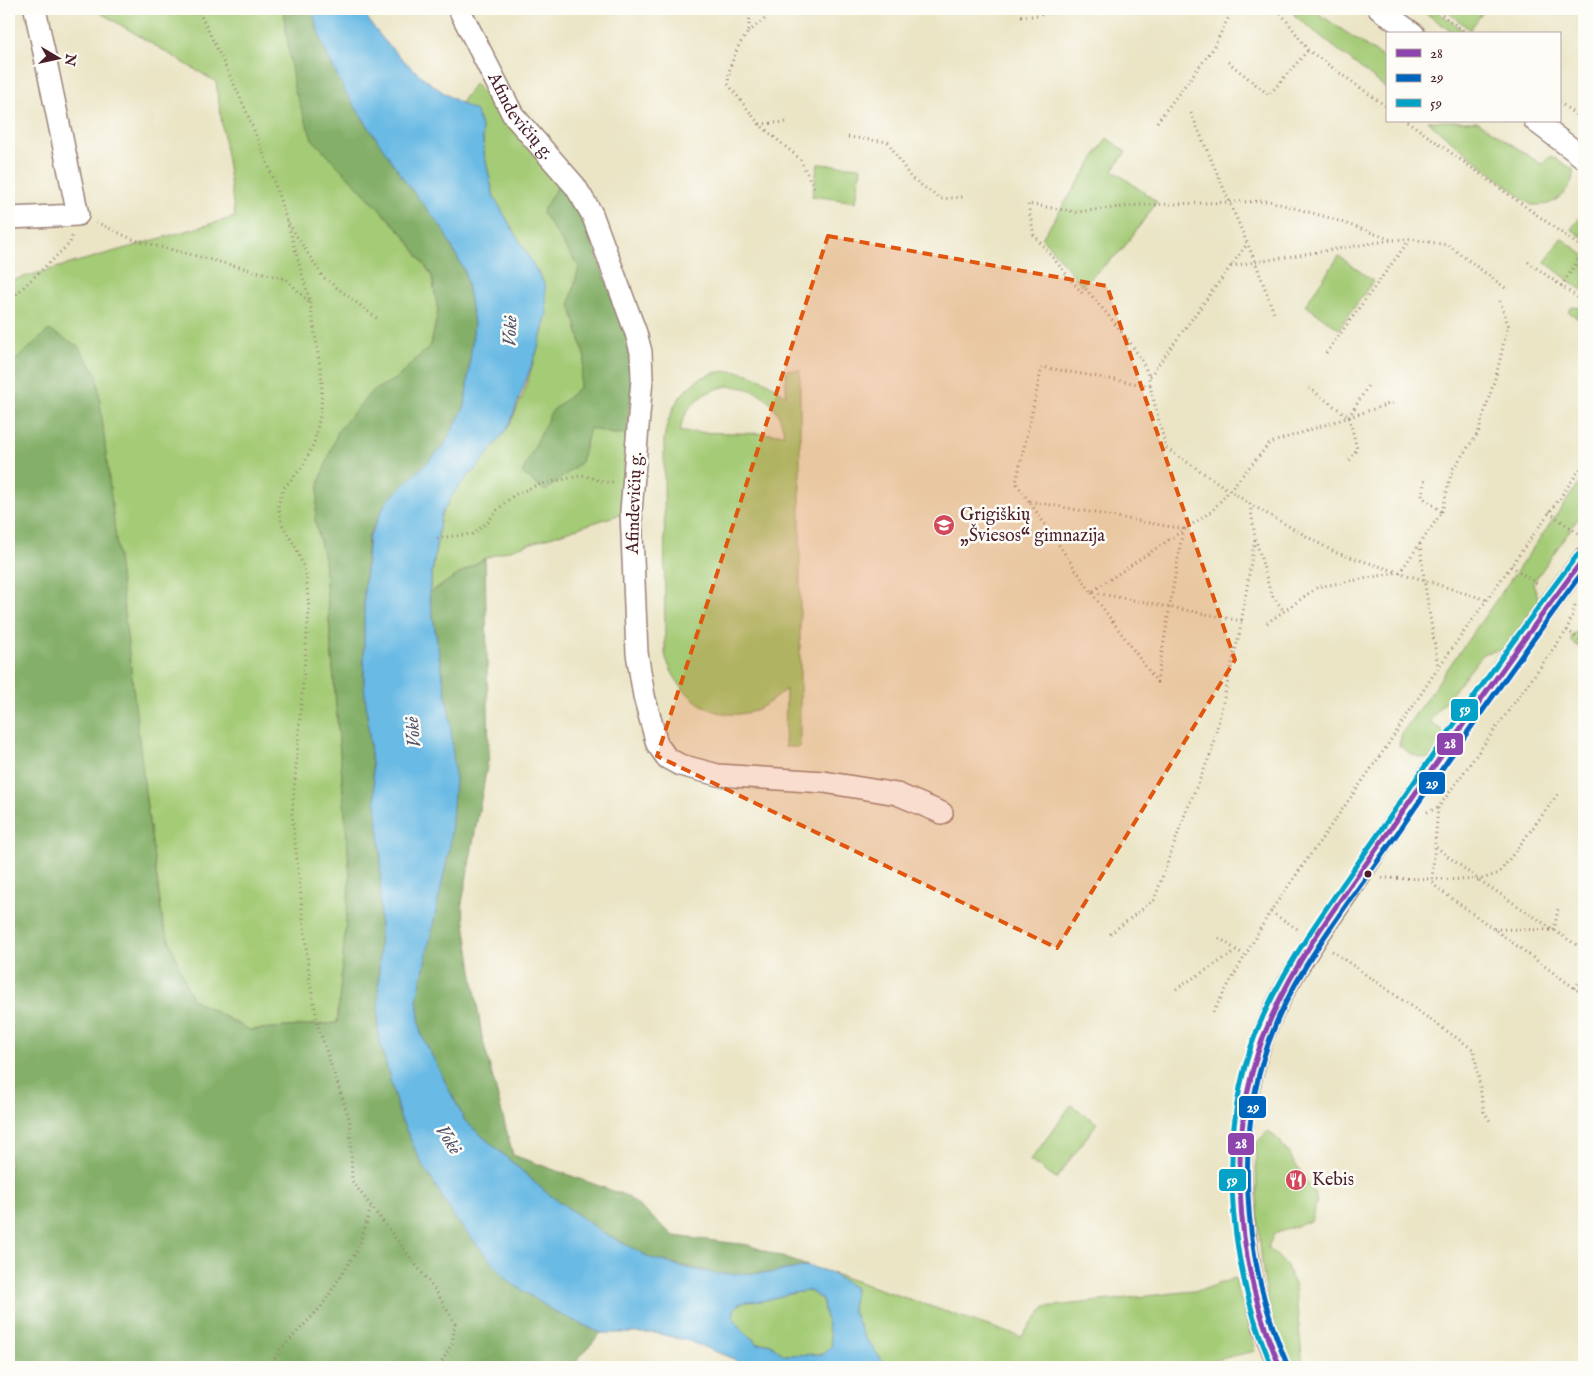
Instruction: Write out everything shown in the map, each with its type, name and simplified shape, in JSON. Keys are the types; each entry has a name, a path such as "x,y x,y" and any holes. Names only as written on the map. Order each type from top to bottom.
{"street":[{"path":"9,218 78,215 35,9"},
{"name":"Afindevičių g.","path":"459,9 513,115 575,186 592,214 636,333 640,352 642,379 631,511 637,652 652,731 657,744 667,758 680,765 718,775 824,782 897,794 942,813"},
{"path":"1379,9 1411,32"},
{"path":"1536,122 1584,158"},
{"path":"1280,1367 1270,1348 1255,1294 1244,1222 1242,1129 1262,1041 1274,1009 1315,941 1359,876 1584,558"}],"path":[{"path":"194,9 201,16 242,101 269,167 287,221 310,302 322,379 322,412 314,443 303,466 283,489 278,505 282,524 297,550 306,574 309,610 292,814 310,983 319,1029 350,1121 352,1181 438,1294 455,1324 452,1343 439,1367"},
{"path":"561,13 600,9"},
{"path":"748,32 751,9"},
{"path":"770,9 765,19 748,32 739,46 730,67 728,84 759,124 800,159 814,188"},
{"path":"1021,16 1037,16 1059,9"},
{"path":"1157,122 1212,50 1233,9"},
{"path":"1278,9 1308,50 1386,106"},
{"path":"1434,9 1465,32"},
{"path":"1228,62 1269,95 1308,50"},
{"path":"1560,103 1584,121"},
{"path":"1191,114 1255,261 1274,316"},
{"path":"759,124 787,122"},
{"path":"1408,122 1584,250 1561,286"},
{"path":"848,137 888,142 911,178 941,199 963,197"},
{"path":"1082,293 1034,235 1028,204 1076,212 1140,205 1269,201 1330,218 1392,240"},
{"path":"9,301 70,243 78,215 112,228 134,240 286,279 310,302"},
{"path":"287,221 323,277 378,320"},
{"path":"1326,353 1410,239"},
{"path":"1231,266 1392,240 1410,239 1448,245 1508,290"},
{"path":"1150,376 1247,244"},
{"path":"1528,262 1584,302"},
{"path":"1086,289 1134,350 1150,376 1150,386 1166,448 1250,504 1334,552 1486,600"},
{"path":"1267,623 1318,587 1400,572 1442,512 1452,470 1478,434 1497,372 1508,325 1500,300"},
{"path":"1150,386 1042,367 1016,483 1091,592 1157,682 1183,529"},
{"path":"1349,417 1369,384"},
{"path":"1309,388 1349,417 1357,449 1349,460"},
{"path":"1091,592 1212,510 1270,443 1395,402"},
{"path":"1213,1012 1270,912 1387,746 1438,668 1584,464"},
{"path":"437,538 472,534 488,522 496,511 514,495 537,484 584,475 602,482 633,485"},
{"path":"1425,477 1422,497 1442,512"},
{"path":"1029,501 1183,529"},
{"path":"1250,504 1255,538 1271,594 1284,611"},
{"path":"1550,512 1584,538"},
{"path":"1110,934 1154,900 1185,814 1211,753 1242,621 1255,538"},
{"path":"1420,544 1423,580 1430,610 1438,668"},
{"path":"1511,566 1556,596"},
{"path":"1091,592 1242,621"},
{"path":"1576,602 1567,630 1438,808 1432,880 1435,886 1584,995"},
{"path":"1567,630 1584,643"},
{"path":"1359,876 1432,880 1478,880 1499,874 1558,794"},
{"path":"1435,847 1478,880 1584,950"},
{"path":"1554,930 1558,909"},
{"path":"1270,912 1293,927"},
{"path":"1493,929 1554,930"},
{"path":"1219,938 1244,955"},
{"path":"1328,949 1474,1050 1484,1112 1490,1121"},
{"path":"1176,989 1238,950"},
{"path":"1574,988 1584,977"},
{"path":"269,1367 280,1350 321,1307 358,1249 371,1207"}],"highlighted area":[{"path":"828,236 1107,286 1235,660 1057,948 657,756"}],"green space":[{"path":"94,9 283,9 284,19 379,209 404,235 432,276 438,311 431,345 397,378 371,392 315,519 324,559 350,875 338,1023 249,1030 192,999 163,924 146,799 9,366 10,281 235,217 216,82"},
{"path":"283,9 312,9 323,46 365,122 442,228 465,272 474,324 465,406 443,447 386,502 368,537 364,592 364,684 381,855 378,1034 400,1117 420,1160 456,1220 555,1312 601,1333 571,1367 9,1367 9,366 49,330 78,346 97,375 146,799 163,924 192,999 249,1030 337,1023 350,875 324,559 315,519 319,483 338,431 371,392 397,378 431,345 438,311 432,276 404,235 312,139 294,88"},
{"path":"1294,9 1317,9 1316,12 1386,59 1386,88 1294,15"},
{"path":"1420,9 1434,9 1465,32 1452,32"},
{"path":"1444,9 1485,9 1470,30"},
{"path":"475,83 559,184 542,212 579,267 570,303 585,358 579,388 551,412 545,491 581,462 590,428 613,434 627,433 621,514 485,558 429,593 441,515 455,491 481,463 509,426 523,395 538,348 545,285 494,197 484,153 482,129 476,112 460,104"},
{"path":"1428,122 1478,122 1541,164 1551,156 1573,169 1572,180 1563,195 1553,202 1531,205"},
{"path":"1107,138 1126,152 1113,170 1157,202 1122,250 1082,285 1042,238"},
{"path":"818,164 861,167 856,202 812,196"},
{"path":"559,184 581,211 627,339 632,385 627,433 613,434 590,428 581,462 545,491 522,473 551,412 579,388 585,358 570,303 579,267 542,212"},
{"path":"1584,212 1584,238 1571,229"},
{"path":"1561,238 1584,255 1584,292 1545,262"},
{"path":"1339,256 1373,281 1339,329 1305,305"},
{"path":"1572,307 1584,308 1584,323 1568,311"},
{"path":"786,370 800,370 800,747 785,747 786,689 762,707 742,714 727,714 712,710 687,694 670,668 665,654 664,439 670,415 680,397 694,383 710,374 727,371 747,374 766,382 786,396","holes":["727,386 749,389 766,398 777,413 784,434 680,432 685,415 702,396"]},
{"path":"1584,476 1584,510 1533,583 1539,600 1506,649 1484,653 1431,719 1431,724 1441,729 1445,737 1429,759 1406,751 1399,745 1402,733"},
{"path":"485,558 489,756 462,903 482,1037 513,1155 627,1196 674,1236 748,1245 808,1266 770,1273 717,1274 651,1258 602,1232 547,1193 465,1121 421,1034 417,1000 429,939 450,720 429,593"},
{"path":"1582,628 1584,630 1584,650 1571,641 1572,635"},
{"path":"1071,1105 1097,1123 1056,1179 1030,1161"},
{"path":"1268,1131 1280,1141 1315,1194 1317,1202 1311,1221 1274,1234 1268,1247 1287,1266 1295,1287 1303,1367 1291,1367 1271,1314 1265,1286 1259,1230 1255,1144"},
{"path":"829,1272 1021,1337 1045,1307 1202,1290 1235,1278 1255,1351 1186,1367 887,1367 863,1335 852,1309 855,1288"},
{"path":"810,1291 822,1300 832,1345 823,1354 784,1355 769,1343 758,1344 740,1328 733,1317 735,1307 742,1303 762,1301 793,1293"}],"water":[{"name":"Vokė","path":"312,9 362,9 383,39 412,68 445,93 476,111 482,129 484,153 494,197 545,285 547,314 538,348 509,426 481,463 455,491 441,515 429,593 450,720 455,778 450,846 417,1000 421,1034 465,1121 547,1193 602,1232 651,1258 683,1267 717,1274 770,1273 808,1266 829,1272 855,1288 852,1309 863,1335 887,1367 744,1367 734,1359 689,1341 656,1333 601,1333 555,1312 508,1281 456,1220 420,1160 400,1117 378,1034 381,855 364,684 364,592 369,537 386,502 443,447 465,406 474,324 465,272 442,228 405,181 344,90 323,46","holes":["810,1291 822,1300 832,1345 823,1354 784,1355 769,1343 758,1344 740,1328 733,1317 735,1307 738,1305 793,1293"]}],"transit line":[{"name":"59","path":"1272,1367 1256,1325 1244,1281 1236,1236 1232,1190 1233,1143 1238,1098 1249,1054 1265,1012 1292,961 1308,936 1459,717 1578,554"},
{"name":"28","path":"1280,1367 1264,1326 1252,1283 1244,1238 1240,1193 1241,1148 1246,1103 1256,1060 1271,1018 1297,967 1328,918 1488,690 1584,558"},
{"name":"29","path":"1287,1364 1272,1324 1260,1281 1252,1238 1248,1193 1248,1149 1253,1105 1262,1062 1277,1021 1303,971 1334,922 1491,698 1584,570"}],"place":[{"name":"Grigiškių „Šviesos“ gimnazija","path":"944,525"},
{"name":"Kebis","path":"1296,1180"}]}
